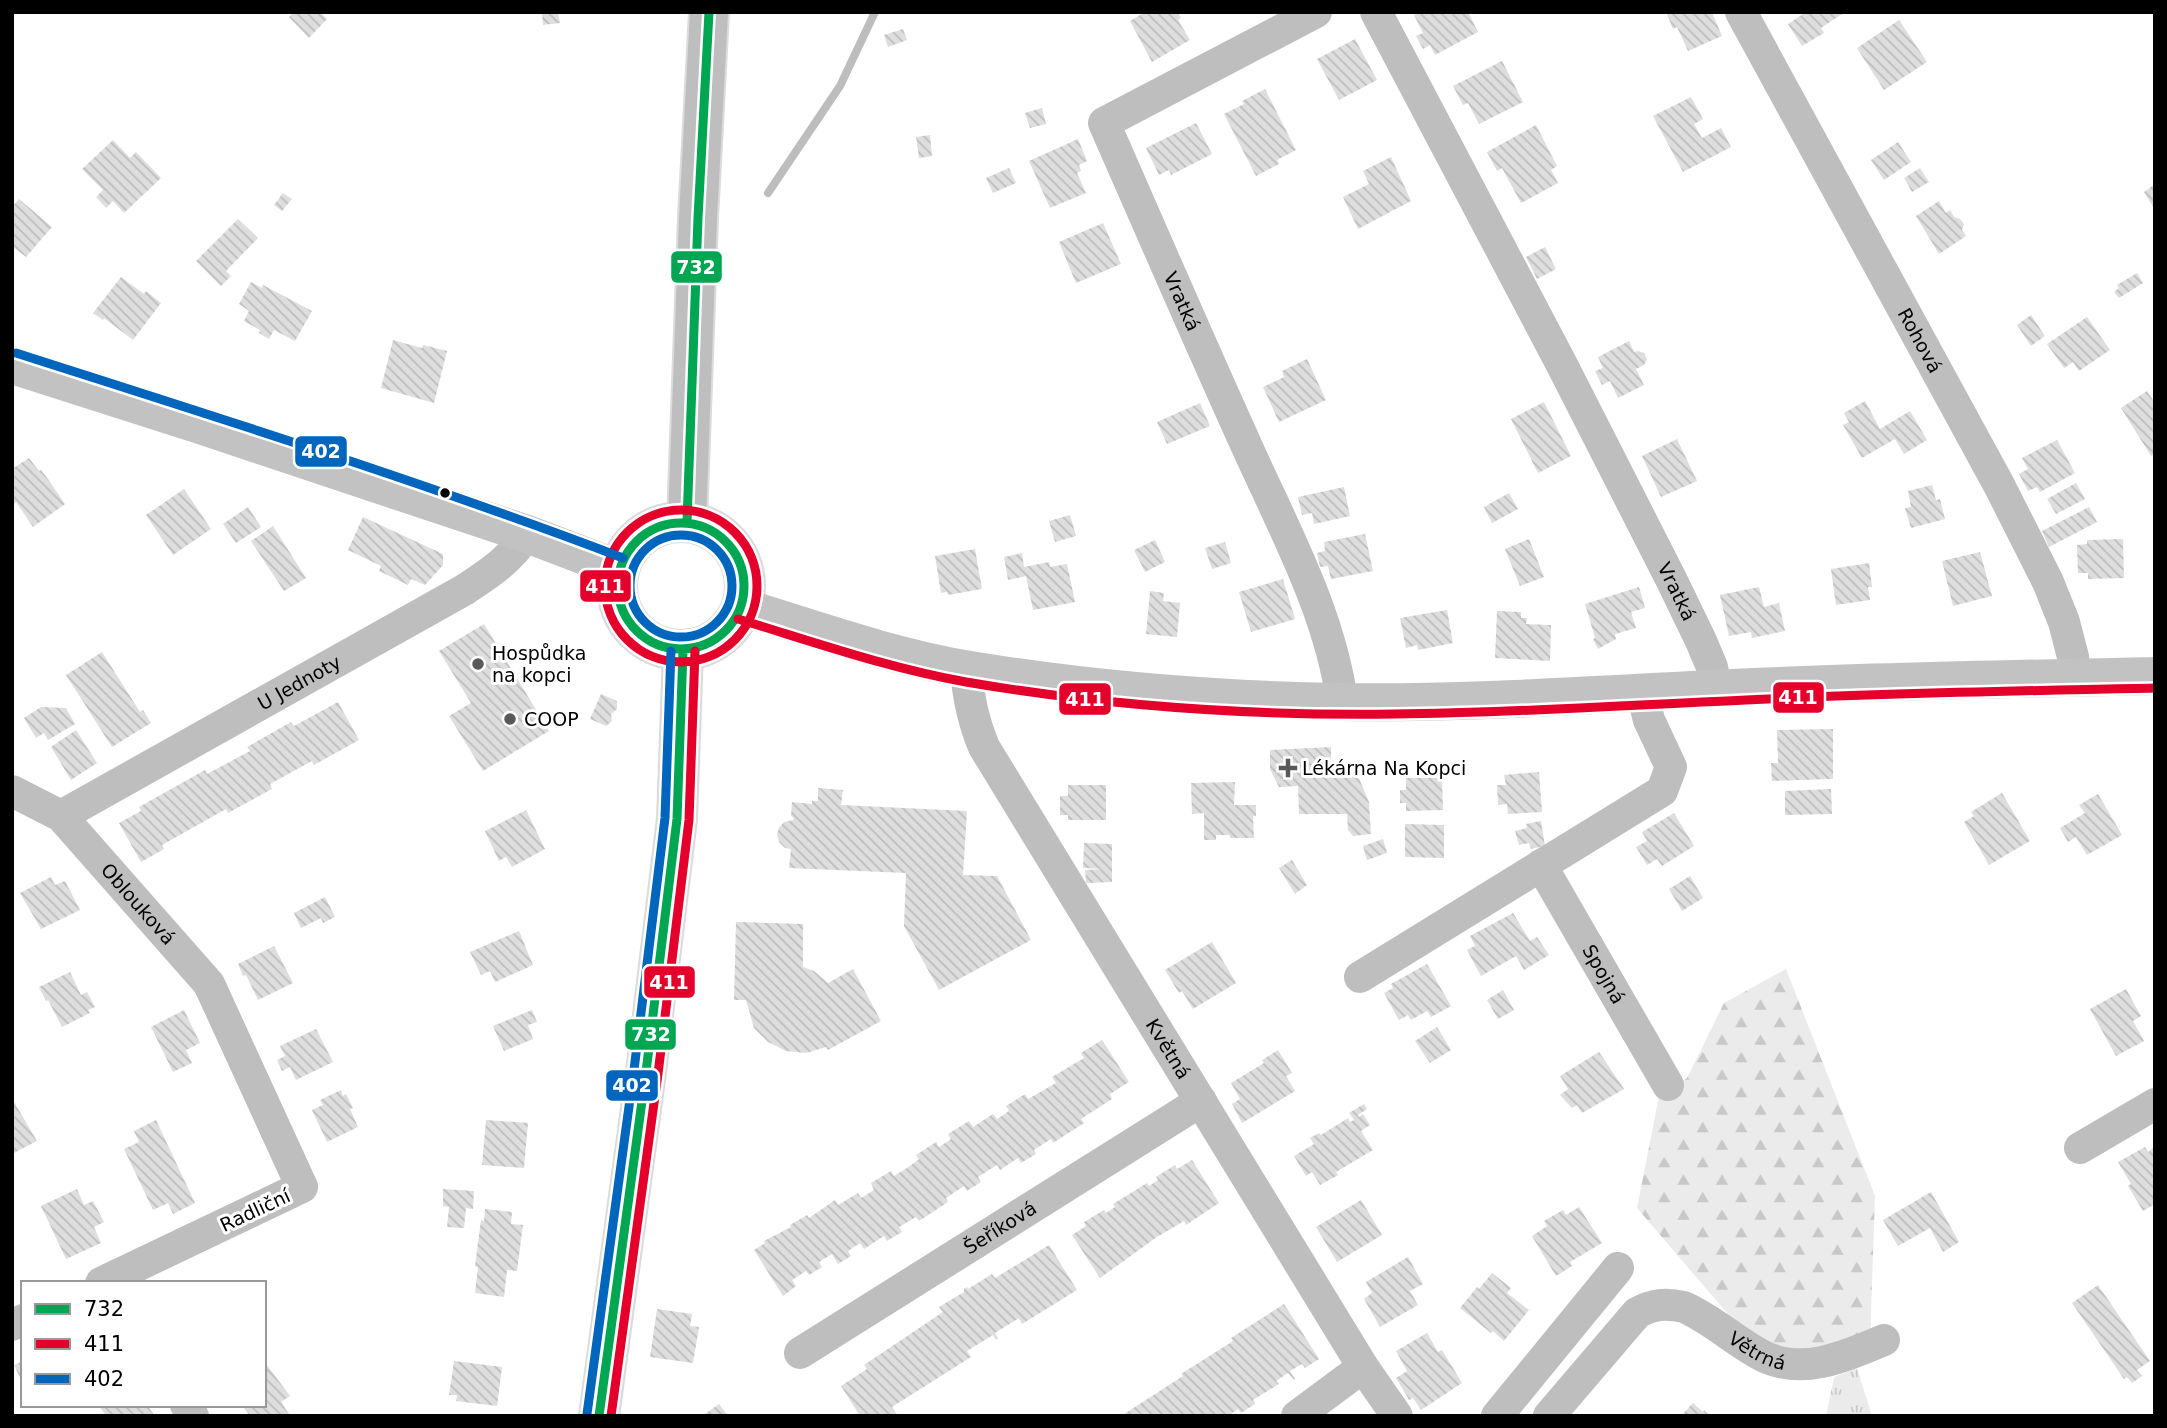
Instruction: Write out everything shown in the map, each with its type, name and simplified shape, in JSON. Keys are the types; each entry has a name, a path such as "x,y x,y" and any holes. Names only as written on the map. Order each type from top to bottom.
{"main road":[{"path":"687,522 698,218 709,12"},
{"path":"687,522 714,531 735,551 745,578 742,607 727,631 703,647 683,651 654,645 630,626 618,599 619,569 633,543 658,526 687,522"},
{"path":"600,1416 677,820 683,651"}],"street":[{"name":"Vratká","path":"1316,12 1104,123 1293,548 1328,642 1342,702"},
{"name":"Vratká","path":"1376,12 1556,353 1672,581 1702,641 1712,667 1716,688"},
{"name":"Rohová","path":"1741,12 1999,485 2048,582 2064,622 2076,678"},
{"path":"12,365 527,534 619,569"},
{"name":"U Jednoty","path":"61,816 464,590 507,561 527,534"},
{"path":"742,607 887,651 966,669 1145,692 1249,699 1342,702 1487,700 1909,680 2155,677"},
{"name":"Květná","path":"966,669 968,699 984,747 1363,1367 1397,1416"},
{"path":"1360,977 1662,790 1671,767 1649,720 1642,692"},
{"name":"Oblouková","path":"12,791 61,816 209,984 236,1041"},
{"name":"Spojná","path":"1541,864 1668,1085"},
{"name":"Radliční","path":"105,1281 302,1187 236,1041"},
{"name":"Šeříková","path":"800,1353 1201,1101"},
{"path":"2080,1148 2155,1104"},
{"path":"1497,1416 1618,1268"},
{"name":"Větrná","path":"1549,1416 1637,1313 1659,1304 1684,1307 1763,1356 1791,1364 1833,1360 1884,1340"},
{"path":"1297,1416 1363,1367"}],"green space":[{"path":"1786,969 1875,1196 1870,1342 1781,1376 1637,1208 1659,1096 1687,1078 1724,1003"},
{"path":"1857,1368 1872,1416 1826,1416 1834,1377"}],"building":[{"path":"294,12 320,12 327,19 309,38 289,17"},
{"path":"542,12 558,12 560,23 543,25"},
{"path":"1145,12 1177,12 1181,18 1178,20 1190,40 1152,62 1130,21"},
{"path":"1420,12 1468,12 1478,32 1435,55 1430,45 1423,49 1416,36 1423,33 1414,15"},
{"path":"1666,12 1712,12 1722,36 1688,51 1677,27 1673,29"},
{"path":"1806,12 1845,12 1821,28 1824,33 1802,46 1788,24"},
{"path":"1899,20 1927,62 1884,90 1857,48"},
{"path":"903,29 907,40 888,47 884,35"},
{"path":"1355,39 1377,80 1339,100 1317,59"},
{"path":"1502,61 1523,102 1479,124 1468,103 1463,105 1453,86"},
{"path":"1265,89 1296,150 1277,160 1279,164 1256,176 1224,114"},
{"path":"1691,97 1703,119 1694,124 1702,138 1721,128 1731,147 1683,172 1653,116"},
{"path":"1042,108 1046,124 1030,128 1025,113"},
{"path":"1196,123 1212,154 1171,175 1169,170 1159,175 1146,148"},
{"path":"1536,125 1557,166 1551,170 1558,183 1521,203 1502,168 1497,171 1487,152"},
{"path":"930,135 932,156 919,158 916,137"},
{"path":"1078,139 1087,161 1079,165 1081,171 1077,173 1086,193 1050,208 1029,161"},
{"path":"113,140 130,158 136,152 161,178 124,213 113,201 106,208 96,197 103,190 82,169"},
{"path":"1898,142 1911,162 1884,180 1871,160"},
{"path":"1391,157 1411,201 1358,229 1343,197 1369,184 1363,171"},
{"path":"1009,168 1016,183 993,193 986,178"},
{"path":"1920,168 1929,182 1912,192 1904,178"},
{"path":"2155,184 2155,210 2144,192"},
{"path":"283,193 292,199 282,211 274,205"},
{"path":"19,199 52,227 26,257 12,246 12,207"},
{"path":"1939,201 1946,213 1950,210 1954,217 1964,224 1962,230 1966,236 1939,254 1916,216"},
{"path":"238,219 258,238 226,271 231,276 221,286 196,261"},
{"path":"1103,223 1121,264 1076,283 1059,242"},
{"path":"1545,247 1556,269 1537,279 1526,257"},
{"path":"2137,273 2143,283 2119,298 2114,292 2119,288 2117,285"},
{"path":"121,277 161,303 133,340 93,313"},
{"path":"251,282 262,288 263,285 312,311 295,341 274,330 269,339 244,321 249,311 239,304"},
{"path":"2031,315 2045,336 2031,346 2017,325"},
{"path":"2087,317 2110,350 2079,371 2073,362 2064,368 2047,344"},
{"path":"393,340 447,351 434,403 381,388"},
{"path":"1629,341 1634,352 1644,353 1647,359 1644,365 1636,369 1644,385 1618,398 1610,381 1602,385 1595,371 1603,368 1598,357"},
{"path":"1307,359 1326,400 1279,422 1263,387 1284,377 1282,371"},
{"path":"2147,391 2155,403 2155,454 2151,456 2121,408"},
{"path":"1865,401 1880,429 1910,411 1927,440 1904,454 1895,439 1862,458 1843,425 1849,422 1844,413"},
{"path":"1544,402 1571,456 1538,473 1511,419"},
{"path":"1200,403 1210,426 1167,444 1157,422"},
{"path":"1677,439 1697,481 1661,497 1642,456"},
{"path":"2057,440 2075,473 2040,492 2037,487 2028,491 2019,474 2028,469 2022,458"},
{"path":"29,458 65,504 33,527 16,502 12,505 12,469"},
{"path":"2076,483 2085,499 2056,514 2047,499"},
{"path":"1932,485 1936,500 1940,499 1945,519 1911,528 1905,508 1911,507 1908,491"},
{"path":"1344,487 1350,516 1314,524 1312,513 1302,515 1298,497"},
{"path":"184,489 211,529 173,555 146,515"},
{"path":"1509,493 1518,509 1492,523 1484,507"},
{"path":"248,507 261,527 236,543 223,524"},
{"path":"2089,507 2097,522 2049,547 2042,531"},
{"path":"1070,515 1076,536 1055,542 1049,521"},
{"path":"363,517 443,554 443,565 425,585 411,579 408,585 379,571 381,566 348,550"},
{"path":"273,526 306,578 284,591 251,541"},
{"path":"1365,534 1373,571 1331,579 1328,566 1320,567 1317,553 1325,551 1324,542"},
{"path":"1529,539 1544,577 1520,586 1505,549"},
{"path":"2123,539 2124,578 2088,579 2088,573 2078,573 2077,545 2087,544 2087,540"},
{"path":"1155,540 1165,562 1145,572 1134,550"},
{"path":"1225,542 1231,563 1212,569 1205,548"},
{"path":"975,549 982,589 948,595 947,592 941,593 935,556"},
{"path":"1980,552 1992,596 1953,606 1942,561"},
{"path":"1022,553 1024,567 1049,562 1050,567 1067,564 1075,602 1033,610 1026,576 1008,580 1004,557"},
{"path":"1869,563 1872,587 1868,587 1870,600 1836,605 1831,569"},
{"path":"1283,579 1295,619 1251,632 1239,592"},
{"path":"1639,587 1645,608 1631,612 1636,628 1615,634 1616,639 1598,649 1585,604"},
{"path":"1759,587 1764,607 1779,603 1785,631 1752,638 1751,632 1729,636 1720,595"},
{"path":"1150,591 1164,593 1163,601 1180,603 1177,637 1146,634"},
{"path":"1447,610 1453,643 1418,650 1417,645 1406,648 1400,618"},
{"path":"1497,611 1521,612 1521,618 1527,618 1526,624 1551,625 1550,661 1495,658"},
{"path":"484,624 549,731 483,771 449,716 471,703 439,651"},
{"path":"102,652 140,712 143,710 151,723 112,747 66,675"},
{"path":"601,694 617,701 617,709 611,714 612,721 606,726 590,719"},
{"path":"338,702 359,740 314,765 312,761 270,784 272,789 228,813 226,809 162,845 164,849 141,862 119,823 141,811 139,807 205,770 207,774 250,751 247,747 291,722 294,726"},
{"path":"41,707 66,708 75,724 48,740 44,733 36,738 24,718"},
{"path":"1833,729 1833,779 1772,781 1771,763 1778,763 1777,730"},
{"path":"76,730 97,763 71,780 51,747"},
{"path":"1331,747 1331,775 1358,776 1369,802 1371,834 1353,836 1348,830 1347,814 1299,814 1298,786 1279,787 1270,769 1270,750"},
{"path":"1539,772 1542,812 1508,814 1507,804 1498,805 1497,785 1506,785 1504,775"},
{"path":"1406,778 1442,778 1443,810 1406,811 1406,803 1400,803 1400,790 1406,790"},
{"path":"1235,782 1234,805 1256,805 1256,816 1253,816 1254,838 1216,835 1216,840 1204,840 1204,813 1192,814 1191,783"},
{"path":"1068,785 1106,785 1106,820 1068,820 1068,815 1060,815 1060,796 1068,796"},
{"path":"818,788 843,790 841,805 967,811 963,875 997,876 1031,940 939,990 904,926 906,873 789,868 791,849 785,848 779,842 779,828 784,822 794,818 791,816 792,802 812,804 812,801 818,801"},
{"path":"1831,789 1832,814 1785,815 1785,791"},
{"path":"2002,793 2030,841 1989,865 1964,822 1974,816 1971,812"},
{"path":"2098,794 2122,835 2087,855 2076,837 2068,842 2060,828 2085,813 2079,805"},
{"path":"526,810 545,849 512,867 506,857 499,861 485,831"},
{"path":"1674,813 1694,846 1662,866 1657,859 1647,865 1636,847 1647,841 1642,832"},
{"path":"1541,821 1545,846 1531,849 1529,843 1519,845 1515,831 1527,828 1526,824"},
{"path":"1405,824 1444,825 1444,858 1405,857"},
{"path":"1383,839 1387,853 1367,860 1363,846"},
{"path":"1084,843 1112,844 1112,882 1086,883 1085,870 1103,869 1083,868"},
{"path":"1292,860 1307,885 1295,894 1279,868"},
{"path":"1690,876 1703,898 1682,911 1669,889"},
{"path":"51,877 55,885 65,881 80,910 41,929 20,893"},
{"path":"325,897 335,917 323,923 321,918 301,928 294,913"},
{"path":"1513,913 1530,941 1537,937 1549,955 1524,970 1516,956 1481,976 1467,950 1475,946 1470,936"},
{"path":"736,922 803,924 803,967 814,971 828,983 853,969 881,1021 828,1050 826,1047 806,1053 786,1051 768,1042 754,1028 746,1000 734,1000"},
{"path":"519,931 533,965 495,982 490,971 481,975 470,952"},
{"path":"1212,942 1236,983 1193,1009 1165,970"},
{"path":"274,946 293,983 258,1000 238,964"},
{"path":"1427,964 1451,1006 1431,1017 1427,1011 1411,1020 1408,1015 1399,1020 1384,993 1393,988 1391,984"},
{"path":"70,972 81,995 87,992 95,1007 88,1010 90,1013 62,1027 39,987"},
{"path":"2126,989 2141,1016 2133,1021 2144,1041 2116,1056 2090,1009"},
{"path":"1503,990 1514,1010 1498,1019 1487,1000"},
{"path":"184,1010 200,1043 186,1050 192,1063 173,1072 151,1027"},
{"path":"532,1010 537,1022 528,1025 533,1039 504,1051 493,1026"},
{"path":"1437,1027 1451,1050 1430,1063 1415,1041"},
{"path":"316,1029 333,1062 296,1080 290,1067 282,1071 277,1060 285,1056 280,1046"},
{"path":"1102,1040 1129,1082 1110,1094 1112,1099 1081,1119 1084,1123 1053,1143 1051,1139 1034,1150 1036,1154 1021,1163 1018,1158 1000,1170 997,1165 978,1177 981,1182 967,1191 964,1186 946,1198 948,1202 919,1221 916,1217 899,1227 902,1232 887,1241 884,1236 864,1249 860,1243 848,1251 851,1256 838,1264 832,1254 819,1262 822,1267 809,1275 806,1271 792,1280 796,1286 783,1296 754,1250 765,1243 764,1241 807,1215 809,1218 835,1200 838,1205 858,1193 861,1198 874,1190 871,1183 891,1171 894,1176 907,1168 919,1159 916,1155 936,1142 939,1147 951,1139 948,1134 969,1121 973,1127 993,1114 997,1119 1009,1111 1006,1106 1025,1094 1028,1099 1056,1083 1052,1077 1084,1058 1081,1053"},
{"path":"1278,1050 1292,1073 1286,1076 1295,1091 1242,1123 1232,1104 1240,1099 1231,1083 1264,1063 1262,1060"},
{"path":"1599,1052 1624,1089 1582,1113 1577,1105 1572,1108 1560,1095 1568,1089 1560,1076"},
{"path":"341,1090 353,1108 350,1109 358,1127 327,1142 312,1110 323,1105 320,1100"},
{"path":"14,1102 37,1141 12,1154 12,1103"},
{"path":"1364,1104 1367,1109 1358,1115 1359,1117 1363,1114 1370,1125 1361,1131 1373,1150 1320,1185 1312,1172 1306,1176 1294,1156 1314,1144 1310,1138 1319,1133 1321,1135 1348,1118 1350,1122 1354,1120 1349,1113"},
{"path":"156,1120 195,1203 173,1214 168,1203 153,1210 124,1149 139,1142 134,1131"},
{"path":"486,1120 528,1123 524,1168 482,1165"},
{"path":"2155,1146 2155,1204 2143,1211 2118,1162 2145,1147 2148,1152"},
{"path":"1192,1160 1219,1203 1186,1225 1184,1221 1157,1237 1100,1278 1072,1235 1086,1226 1084,1222 1104,1210 1106,1213 1115,1207 1113,1204 1147,1183 1149,1186 1158,1180 1156,1177 1175,1165 1177,1169"},
{"path":"77,1189 84,1205 93,1201 104,1222 94,1227 101,1243 66,1259 41,1206"},
{"path":"443,1189 474,1191 473,1209 466,1208 464,1228 447,1227 449,1207 443,1206"},
{"path":"1931,1192 1959,1242 1943,1252 1930,1228 1898,1246 1883,1220"},
{"path":"1361,1200 1382,1235 1337,1262 1316,1227"},
{"path":"1579,1207 1602,1243 1570,1262 1572,1266 1556,1276 1532,1236 1547,1226 1544,1221 1563,1210 1566,1215"},
{"path":"485,1209 512,1212 511,1224 523,1225 517,1271 507,1270 504,1297 475,1293 478,1267 475,1266"},
{"path":"1049,1245 1077,1290 1022,1324 1019,1318 995,1333 998,1338 996,1340 993,1335 967,1351 971,1357 892,1407 898,1416 860,1416 841,1386 867,1369 864,1365 943,1312 939,1307 964,1292 967,1287 968,1289 992,1274 995,1278"},
{"path":"1408,1257 1423,1284 1410,1291 1418,1305 1380,1327 1364,1299 1372,1293 1366,1282"},
{"path":"1492,1273 1511,1288 1507,1293 1529,1310 1504,1341 1460,1308"},
{"path":"2098,1285 2150,1361 2137,1370 2142,1376 2132,1383 2127,1377 2124,1379 2072,1303"},
{"path":"1284,1304 1319,1359 1305,1368 1302,1364 1290,1371 1294,1380 1288,1373 1276,1381 1279,1384 1253,1400 1255,1404 1241,1413 1238,1409 1228,1416 1121,1416 1183,1376 1181,1374 1233,1341 1231,1338"},
{"path":"657,1309 692,1314 690,1326 699,1327 693,1363 650,1357"},
{"path":"1427,1333 1438,1352 1442,1350 1462,1383 1421,1410 1413,1398 1409,1400 1396,1378 1407,1371 1396,1351"},
{"path":"454,1361 502,1367 497,1406 456,1401 457,1395 449,1395"},
{"path":"21,1362 21,1380 14,1365"},
{"path":"266,1364 290,1396 281,1402 289,1414 250,1416 243,1407 266,1407"},
{"path":"1693,1403 1703,1412 1704,1410 1710,1416 1681,1416"},
{"path":"719,1404 731,1416 702,1416"},
{"path":"100,1407 148,1407 155,1416 106,1416"}],"waterway":[{"path":"768,193 840,86 875,12"}],"transit line":[{"name":"732","path":"687,522 698,218 709,12"},
{"name":"402","path":"16,353 397,477 623,558"},
{"name":"411","path":"681,510 710,516 735,532 751,557 757,586 751,615 735,640 710,656 681,662 652,656 627,640 611,615 605,586 611,557 627,532 652,516 681,510"},
{"name":"732","path":"681,523 705,527 726,541 740,562 744,586 740,610 726,631 705,645 681,649 657,645 636,631 622,610 618,586 622,562 636,541 657,527 681,523"},
{"name":"402","path":"681,535 701,539 717,550 728,566 732,586 728,606 717,622 701,633 681,637 661,633 645,622 634,606 630,586 634,566 645,550 661,539 681,535"},
{"name":"411","path":"738,619 880,662 966,682 1126,703 1234,711 1439,713 1950,692 2155,688"},
{"name":"402","path":"587,1414 665,818 671,651"},
{"name":"732","path":"599,1416 677,819 683,651"},
{"name":"411","path":"611,1416 658,1074 689,820 695,651"}],"place":[{"name":"Hospůdka na kopci","path":"478,664"},
{"name":"COOP","path":"510,719"},
{"name":"Lékárna Na Kopci","path":"1288,768"}]}
